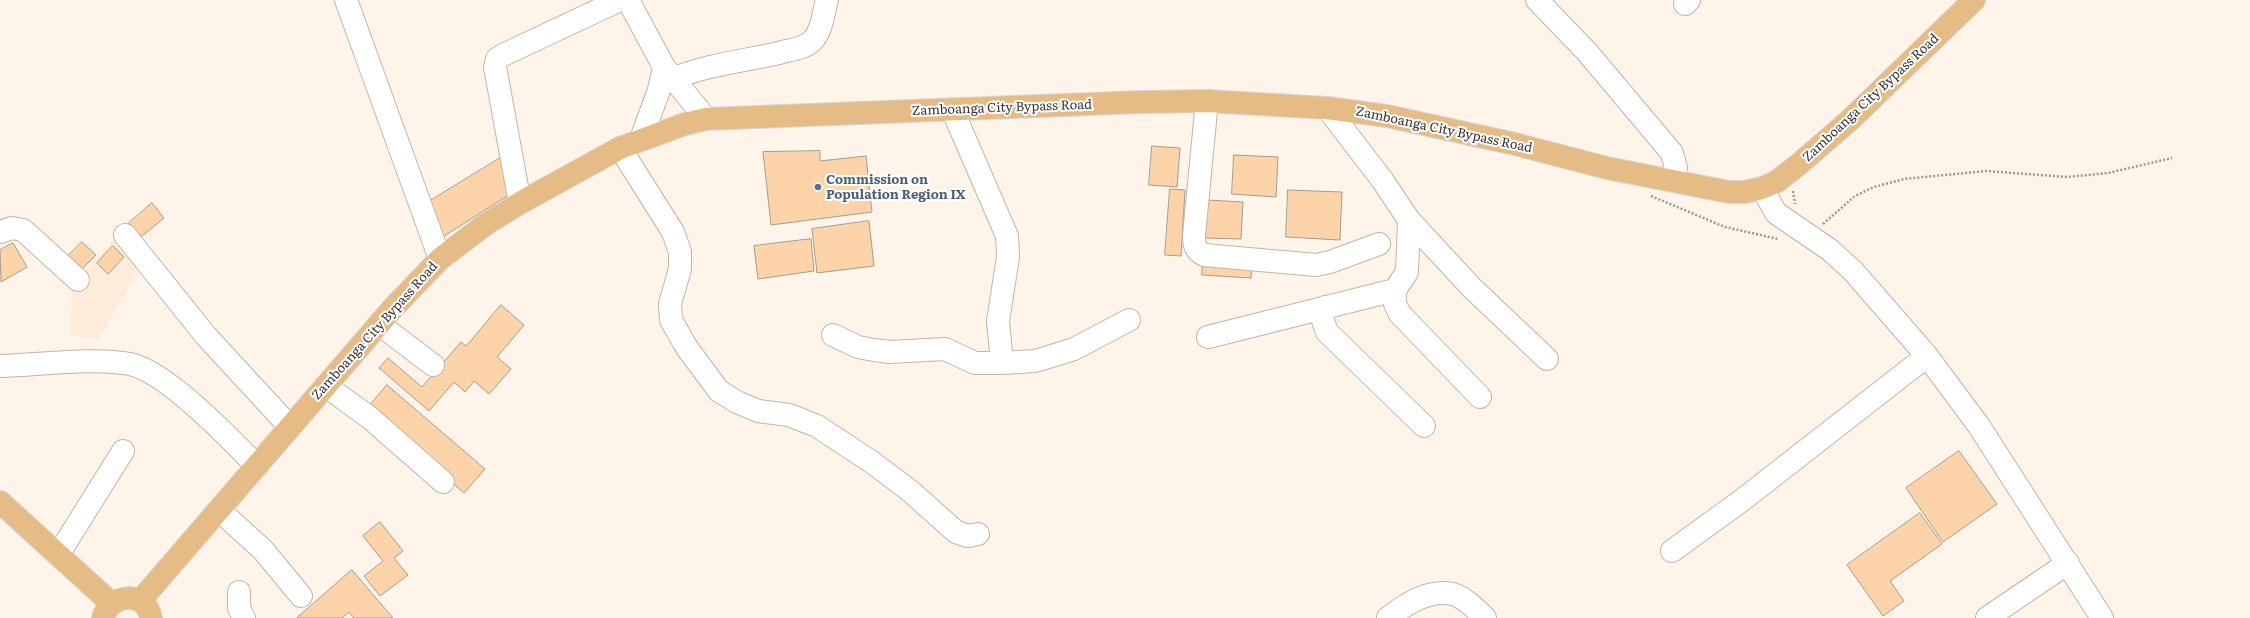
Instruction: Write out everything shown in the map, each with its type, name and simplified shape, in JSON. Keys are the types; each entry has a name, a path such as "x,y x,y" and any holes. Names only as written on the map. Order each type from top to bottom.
{"main road":[{"name":"Zamboanga City Bypass Road","path":"145,610 219,510 379,324 440,259 486,224 520,203 620,148 641,139 706,119 1207,101 1327,108 1387,116 1515,144 1607,168 1672,179 1729,192 1745,192 1762,188 1776,182 1820,148 1974,0"},
{"path":"0,502 58,555 107,611 129,597 145,610"}],"street":[{"path":"346,0 440,259"},
{"path":"668,73 689,72 757,58 810,43 818,33 827,0"},
{"path":"1537,0 1587,52 1672,153 1676,168 1672,179"},
{"path":"520,203 495,68 497,59 503,54 633,3 668,73 706,119"},
{"path":"641,139 659,90 668,73"},
{"path":"1207,101 1194,235 1195,247 1199,252 1204,255 1316,265 1330,262 1379,244"},
{"path":"1327,108 1384,181 1408,220 1472,288 1546,359"},
{"path":"952,109 1007,236 1008,257 998,321 1002,363"},
{"path":"620,148 673,232 680,252 680,269 670,304 671,320 687,348 719,391 737,402 758,411 789,415 817,426 874,463 956,532 968,536 978,534"},
{"path":"1762,188 1776,213 1830,250 1853,272 1927,356 1979,426 2102,618"},
{"path":"1408,220 1407,272 1394,290 1395,304 1400,314 1480,397"},
{"path":"0,232 12,228 23,230 78,280"},
{"path":"125,235 206,336 290,427"},
{"path":"1208,337 1394,290"},
{"path":"1325,307 1322,318 1327,332 1424,426"},
{"path":"833,335 858,347 874,350 890,352 945,349 975,363 1002,363 1035,361 1074,349 1129,320"},
{"path":"379,324 433,365"},
{"path":"1672,551 1741,501 1927,356"},
{"path":"0,366 106,361 131,364 152,372 184,397 257,466"},
{"path":"326,386 376,423 443,482"},
{"path":"58,555 123,451"},
{"path":"219,510 263,550 301,596"},
{"path":"1987,618 2068,563"},
{"path":"239,592 239,608 244,618"},
{"path":"1388,618 1405,605 1428,595 1454,594 1474,607 1485,618"}],"path":[{"path":"1649,195 1725,227 1779,239 1804,233 1855,196 1874,187 1904,179 1986,171 2067,177 2108,173 2172,158"}],"shaded area":[{"path":"115,239 141,265 99,338 70,336 73,284"}],"building":[{"path":"1152,146 1180,148 1177,187 1149,185"},
{"name":"Commission on Population Region IX","path":"820,151 820,161 866,156 872,212 771,225 763,152"},
{"path":"1234,155 1278,157 1276,197 1232,194"},
{"path":"502,157 510,194 438,240 425,204"},
{"path":"1170,189 1185,190 1181,256 1165,255"},
{"path":"1288,190 1342,192 1340,240 1286,237"},
{"path":"1207,200 1243,202 1241,239 1205,238"},
{"path":"152,203 164,218 141,237 129,223"},
{"path":"869,221 874,266 817,273 812,229"},
{"path":"811,239 814,271 758,279 754,246"},
{"path":"82,242 96,255 81,270 67,257"},
{"path":"13,243 27,267 1,282 0,250"},
{"path":"113,246 124,257 108,274 97,263"},
{"path":"1203,261 1252,264 1251,278 1202,275"},
{"path":"501,305 524,325 497,357 511,369 489,394 474,381 465,392 454,382 429,411 379,368 388,358 422,387 461,342 466,346"},
{"path":"387,385 485,469 464,493 367,409"},
{"path":"1959,451 1997,504 1943,542 1906,488"},
{"path":"1920,513 1942,544 1890,581 1904,601 1883,616 1847,565"},
{"path":"380,522 403,551 394,558 408,575 380,596 364,576 383,561 363,536"},
{"path":"352,570 393,618 354,618 349,612 342,618 297,618"}],"place":[{"name":"Commission on Population Region IX","path":"818,187"}]}
